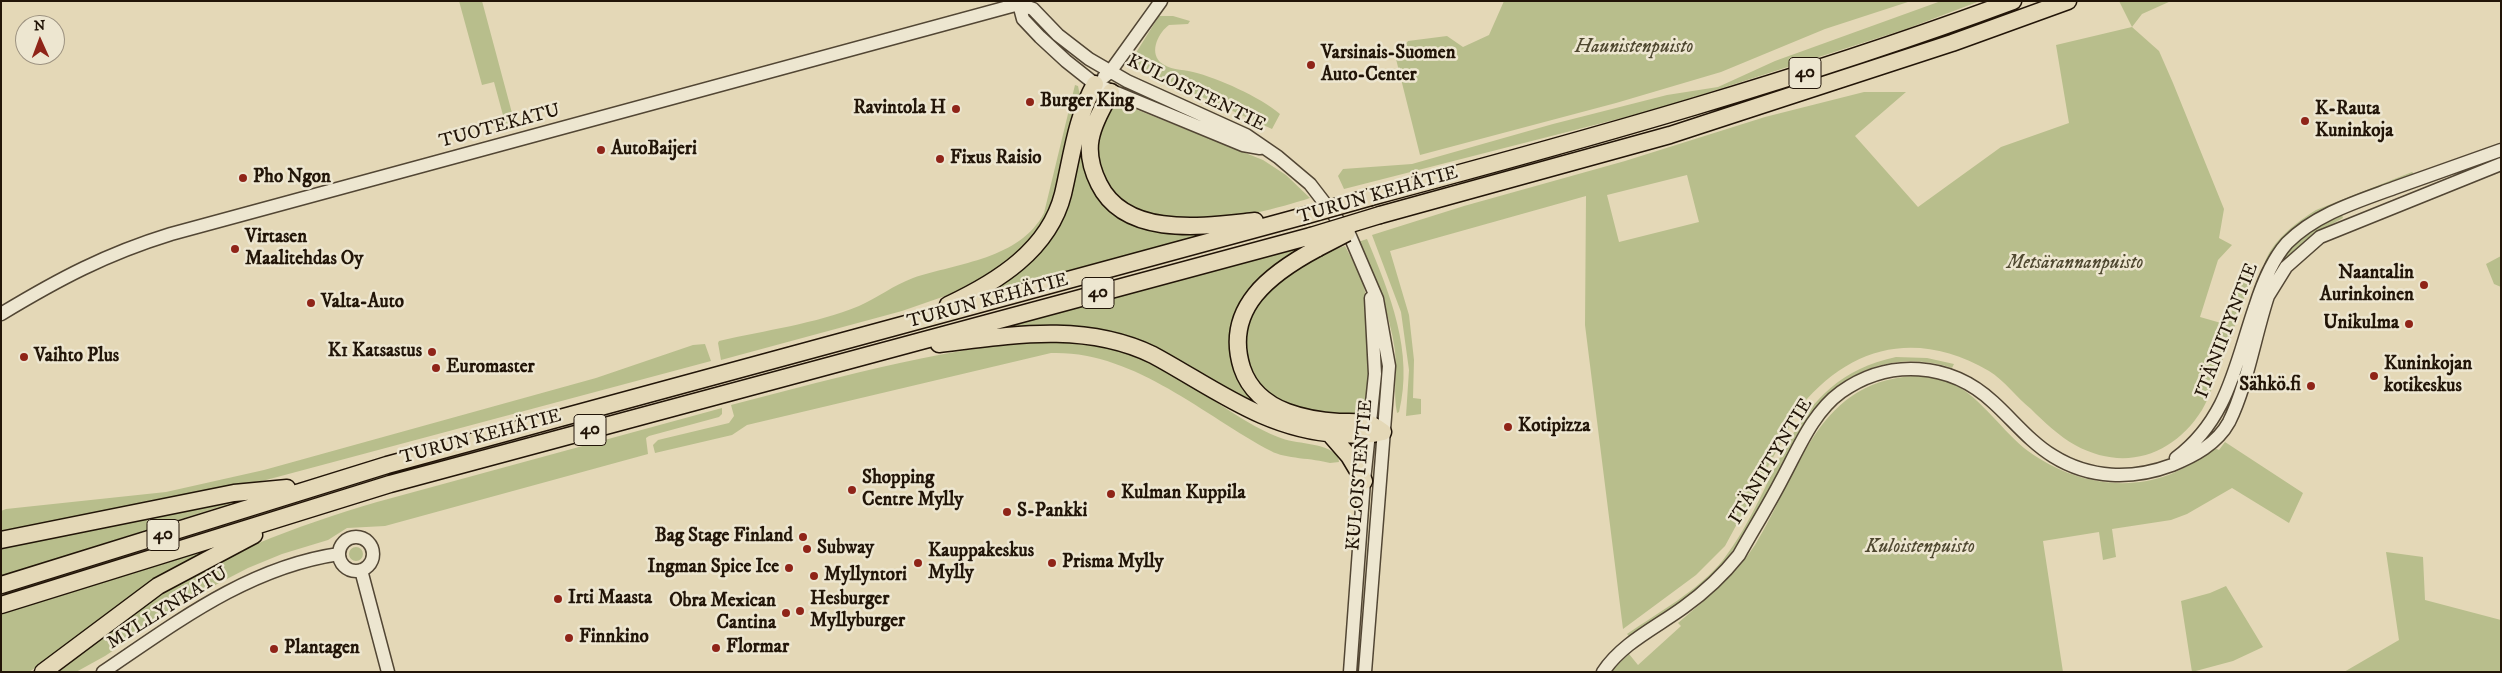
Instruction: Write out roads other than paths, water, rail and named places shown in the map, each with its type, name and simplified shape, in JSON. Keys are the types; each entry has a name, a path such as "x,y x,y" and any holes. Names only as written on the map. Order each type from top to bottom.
{"highway":[{"name":"TURUN KEHÄTIE","path":"1,585 89,559 323,484 1667,116 1946,26 2013,1"},
{"name":"TURUN KEHÄTIE","path":"1,605 390,484 885,350 1314,242 1380,216 1670,135 1943,46 2068,1"},
{"path":"910,323 992,283 1016,264 1038,242 1047,230 1062,197 1082,111 1096,84"},
{"path":"1111,92 1093,126 1089,156 1093,174 1101,190 1121,209 1150,222 1183,226 1300,217"},
{"path":"1314,242 1272,276 1249,304 1238,333 1240,362 1246,378 1255,390 1266,401 1281,409 1315,419 1373,430"},
{"path":"885,350 1044,333 1097,336 1141,349 1274,422 1329,433 1373,430"},
{"path":"1329,433 1349,456 1364,481"},
{"path":"1,540 234,494 323,484"},
{"path":"43,672 158,586 296,512"}],"street":[{"path":"1096,84 1110,72 1161,1"},
{"name":"KULOISTENTIE","path":"1019,4 1033,9 1070,45 1110,72 1246,136 1291,167 1310,184 1350,236 1380,310 1388,357 1364,481 1350,672"},
{"name":"KULOISTENTIE","path":"1019,4 1023,19 1040,37 1066,61 1096,84 1111,92 1243,145 1265,149"},
{"name":"TUOTEKATU","path":"1,314 37,292 103,258 171,234 1019,4"},
{"path":"1110,72 1111,92"},
{"name":"ITÄNIITYNTIE","path":"2162,468 2198,439 2216,415 2232,376 2268,273 2278,255 2295,236 2307,226 2334,211 2501,150"},
{"name":"ITÄNIITYNTIE","path":"1603,672 1622,650 1704,592 1729,568 1739,555 1818,416 1842,392 1876,374 1894,369 1919,368 1940,372 1956,378 1981,392 2052,456 2081,470 2121,476 2162,468 2203,450 2228,423 2268,296 2278,278 2296,256 2329,232 2501,164"},
{"name":"KULOISTENTIE","path":"1365,672 1373,430"},
{"path":"357,536 366,539 372,547 373,558 366,568 362,570 346,568 339,554 343,543 347,539 357,536"},
{"name":"MYLLYNKATU","path":"103,672 189,614 236,588 291,564 339,554"},
{"path":"362,570 388,672"}],"place":[{"name":"Varsinais-Suomen Auto-Center","path":"1311,65"},
{"name":"Burger King","path":"1030,102"},
{"name":"Ravintola H","path":"956,109"},
{"name":"K-Rauta Kuninkoja","path":"2305,121"},
{"name":"AutoBaijeri","path":"601,150"},
{"name":"Fixus Raisio","path":"940,159"},
{"name":"Pho Ngon","path":"243,178"},
{"name":"Virtasen Maalitehdas Oy","path":"235,249"},
{"name":"Naantalin Aurinkoinen","path":"2424,285"},
{"name":"Valta-Auto","path":"311,303"},
{"name":"Unikulma","path":"2409,324"},
{"name":"K1 Katsastus","path":"432,352"},
{"name":"Vaihto Plus","path":"24,357"},
{"name":"Euromaster","path":"436,368"},
{"name":"Kuninkojan kotikeskus","path":"2374,376"},
{"name":"Sähkö.fi","path":"2311,386"},
{"name":"Kotipizza","path":"1508,427"},
{"name":"Shopping Centre Mylly","path":"852,490"},
{"name":"Kulman Kuppila","path":"1111,494"},
{"name":"S-Pankki","path":"1007,512"},
{"name":"Bag Stage Finland","path":"803,537"},
{"name":"Subway","path":"807,549"},
{"name":"Kauppakeskus Mylly","path":"918,563"},
{"name":"Prisma Mylly","path":"1052,563"},
{"name":"Ingman Spice Ice","path":"789,568"},
{"name":"Myllyntori","path":"814,576"},
{"name":"Irti Maasta","path":"558,599"},
{"name":"Hesburger Myllyburger","path":"800,611"},
{"name":"Obra Mexican Cantina","path":"786,613"},
{"name":"Finnkino","path":"569,638"},
{"name":"Flormar","path":"716,648"},
{"name":"Plantagen","path":"274,649"}],"park label":[{"name":"Haunistenpuisto","path":"1634,48"},
{"name":"Metsärannanpuisto","path":"2075,264"},
{"name":"Kuloistenpuisto","path":"1920,548"}]}
